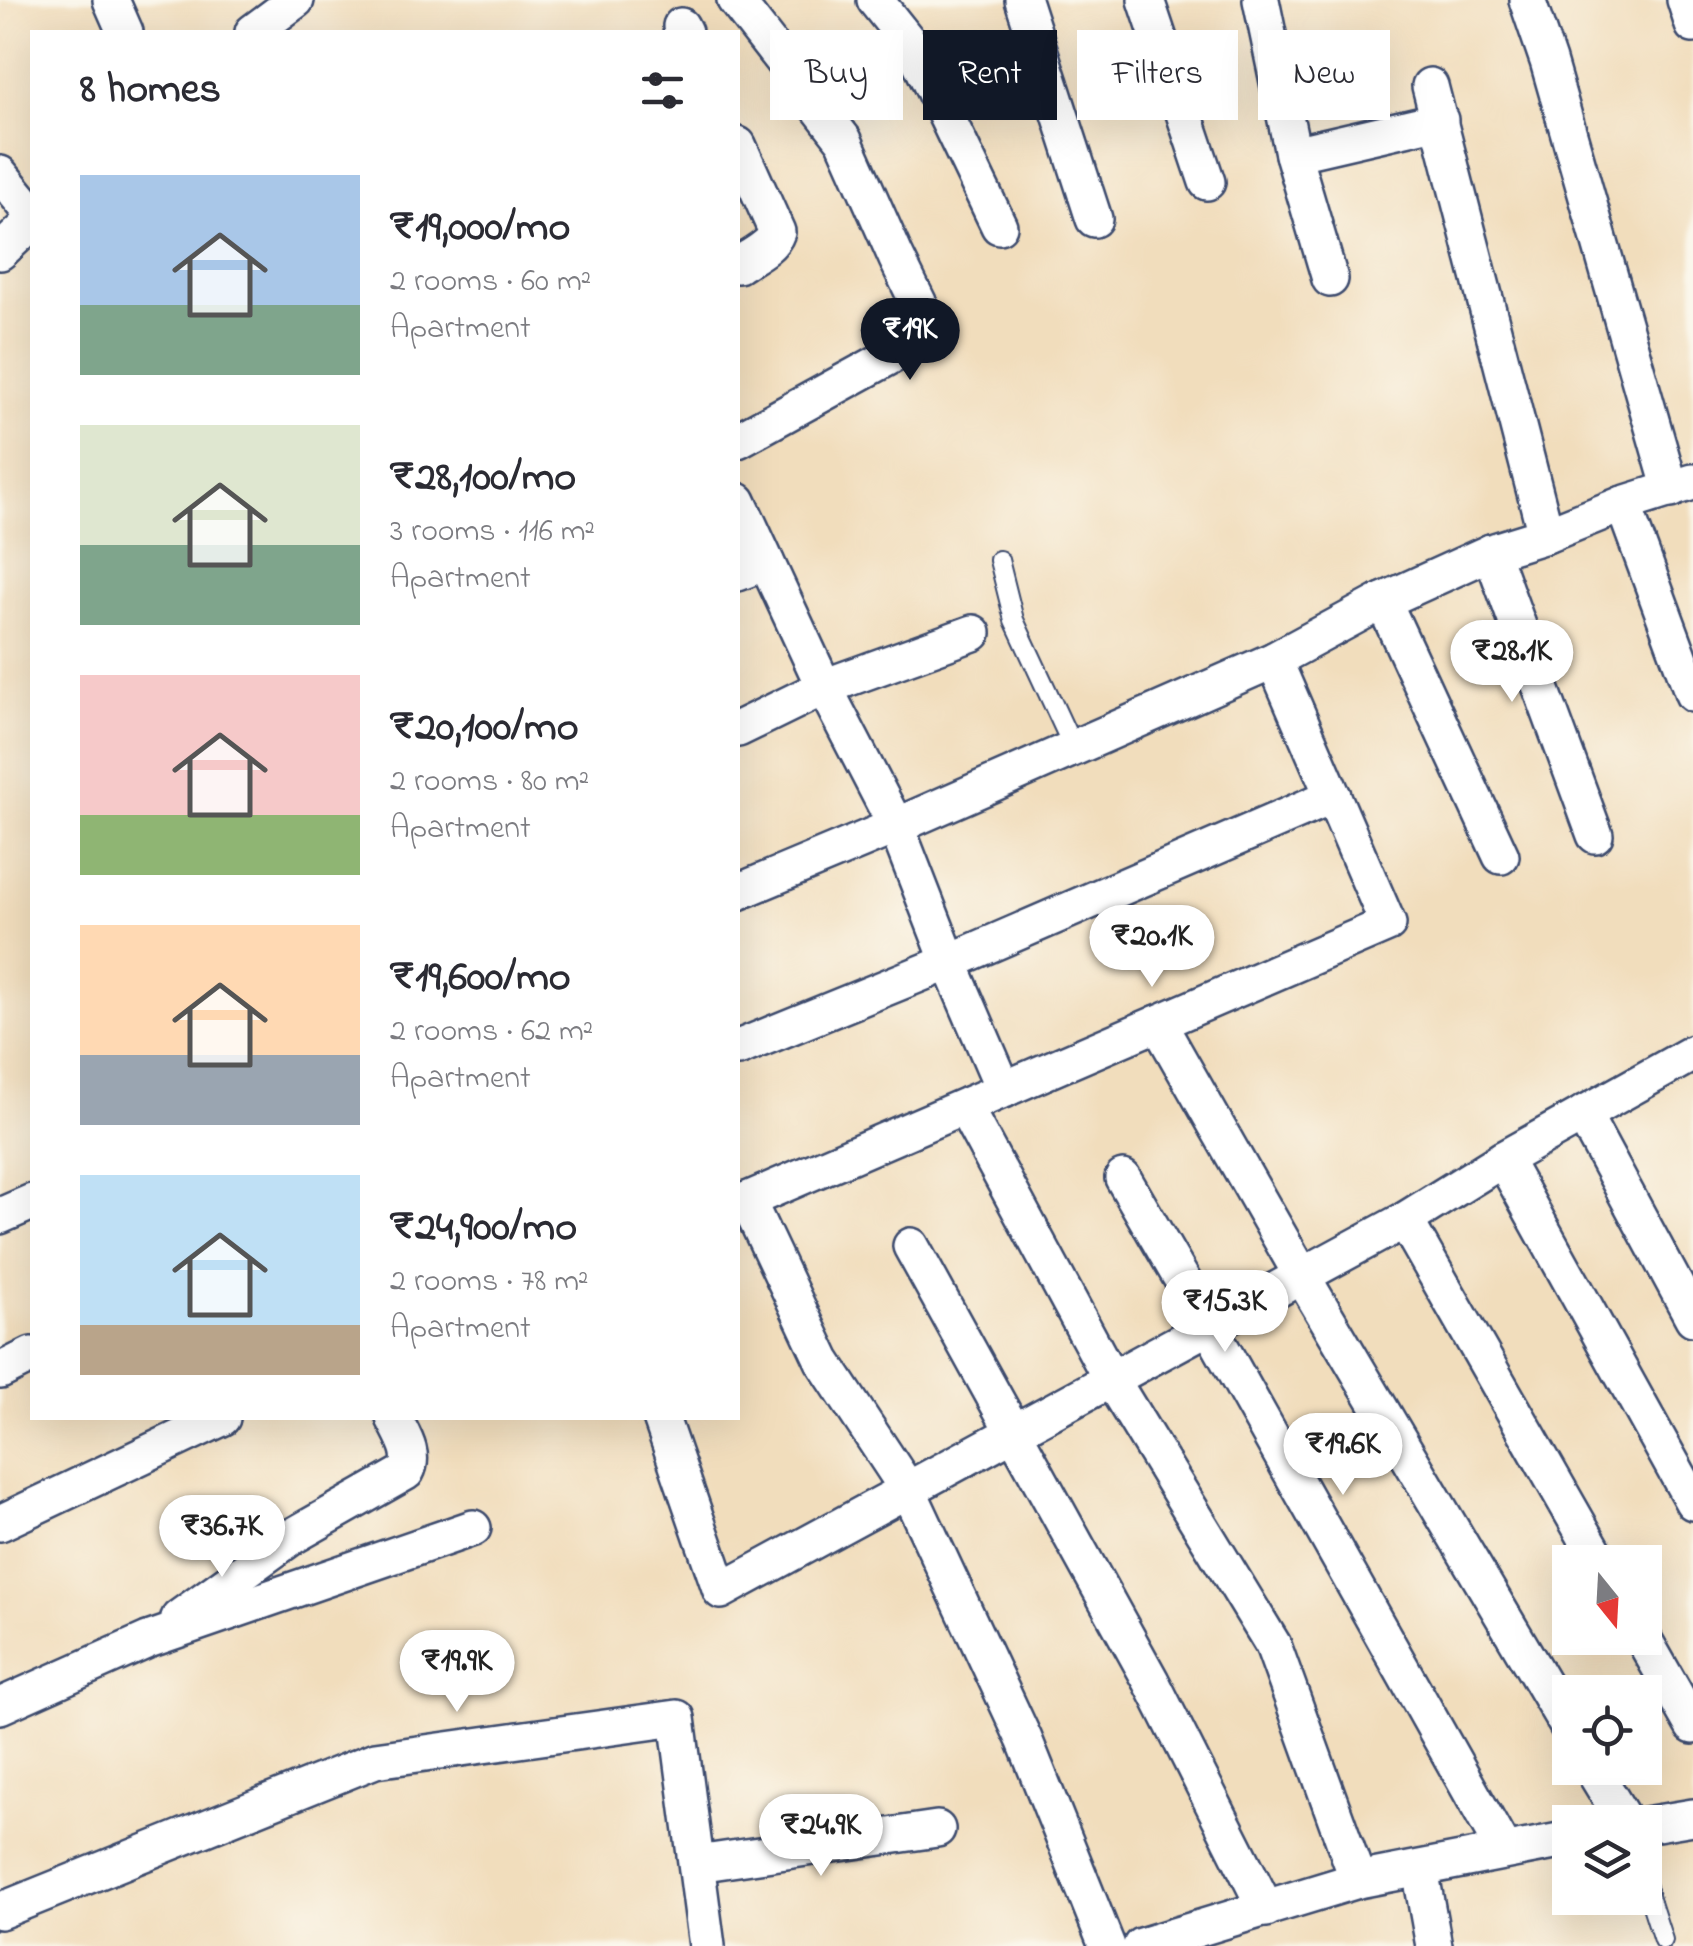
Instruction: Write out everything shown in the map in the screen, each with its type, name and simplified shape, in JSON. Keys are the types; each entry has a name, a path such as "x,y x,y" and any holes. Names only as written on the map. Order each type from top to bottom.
{"street":[{"path":"111,0 124,30"},
{"path":"257,30 296,0"},
{"path":"735,0 844,140 933,334 740,439"},
{"path":"875,0 914,49 1000,226"},
{"path":"1023,0 1094,218"},
{"path":"1146,0 1206,182"},
{"path":"1261,0 1293,154 1330,278"},
{"path":"740,891 1274,660 1383,600 1491,552 1682,486 1527,0"},
{"path":"1293,154 1435,103 1546,535"},
{"path":"740,150 776,232 775,238 740,264"},
{"path":"0,174 30,211"},
{"path":"0,252 30,224"},
{"path":"1623,504 1693,694"},
{"path":"740,511 752,568 824,688 896,826 1004,1090"},
{"path":"1491,552 1595,835"},
{"path":"1383,600 1501,856"},
{"path":"740,728 824,688 973,633"},
{"path":"1108,1946 1024,1739 908,1490 824,1361 742,1202 1388,924 1274,660"},
{"path":"740,1047 949,962 1333,796"},
{"path":"1158,1023 1552,1700"},
{"path":"662,1420 721,1591 1405,1220 1503,1159 1693,1053"},
{"path":"968,1105 972,1121 1111,1380 1273,1645 1358,1880"},
{"path":"1583,1114 1693,1318"},
{"path":"1503,1159 1693,1502"},
{"path":"1122,1178 1504,1851"},
{"path":"0,1216 30,1203"},
{"path":"1405,1220 1590,1545"},
{"path":"912,1246 1151,1681 1266,1908"},
{"path":"0,1371 30,1356"},
{"path":"0,1523 218,1420"},
{"path":"148,1640 293,1536 406,1472 410,1456 395,1420"},
{"path":"0,1706 148,1640 473,1528"},
{"path":"1653,1655 1693,1726"},
{"path":"0,1911 375,1760 677,1718 707,1946"},
{"path":"1662,1822 1693,1817"},
{"path":"697,1864 937,1829"},
{"path":"1140,1946 1358,1880 1552,1842"},
{"path":"1420,1869 1434,1946"}],"lane":[{"path":"999,560 1014,620 1073,747"},
{"path":"1655,1915 1663,1940"}]}
